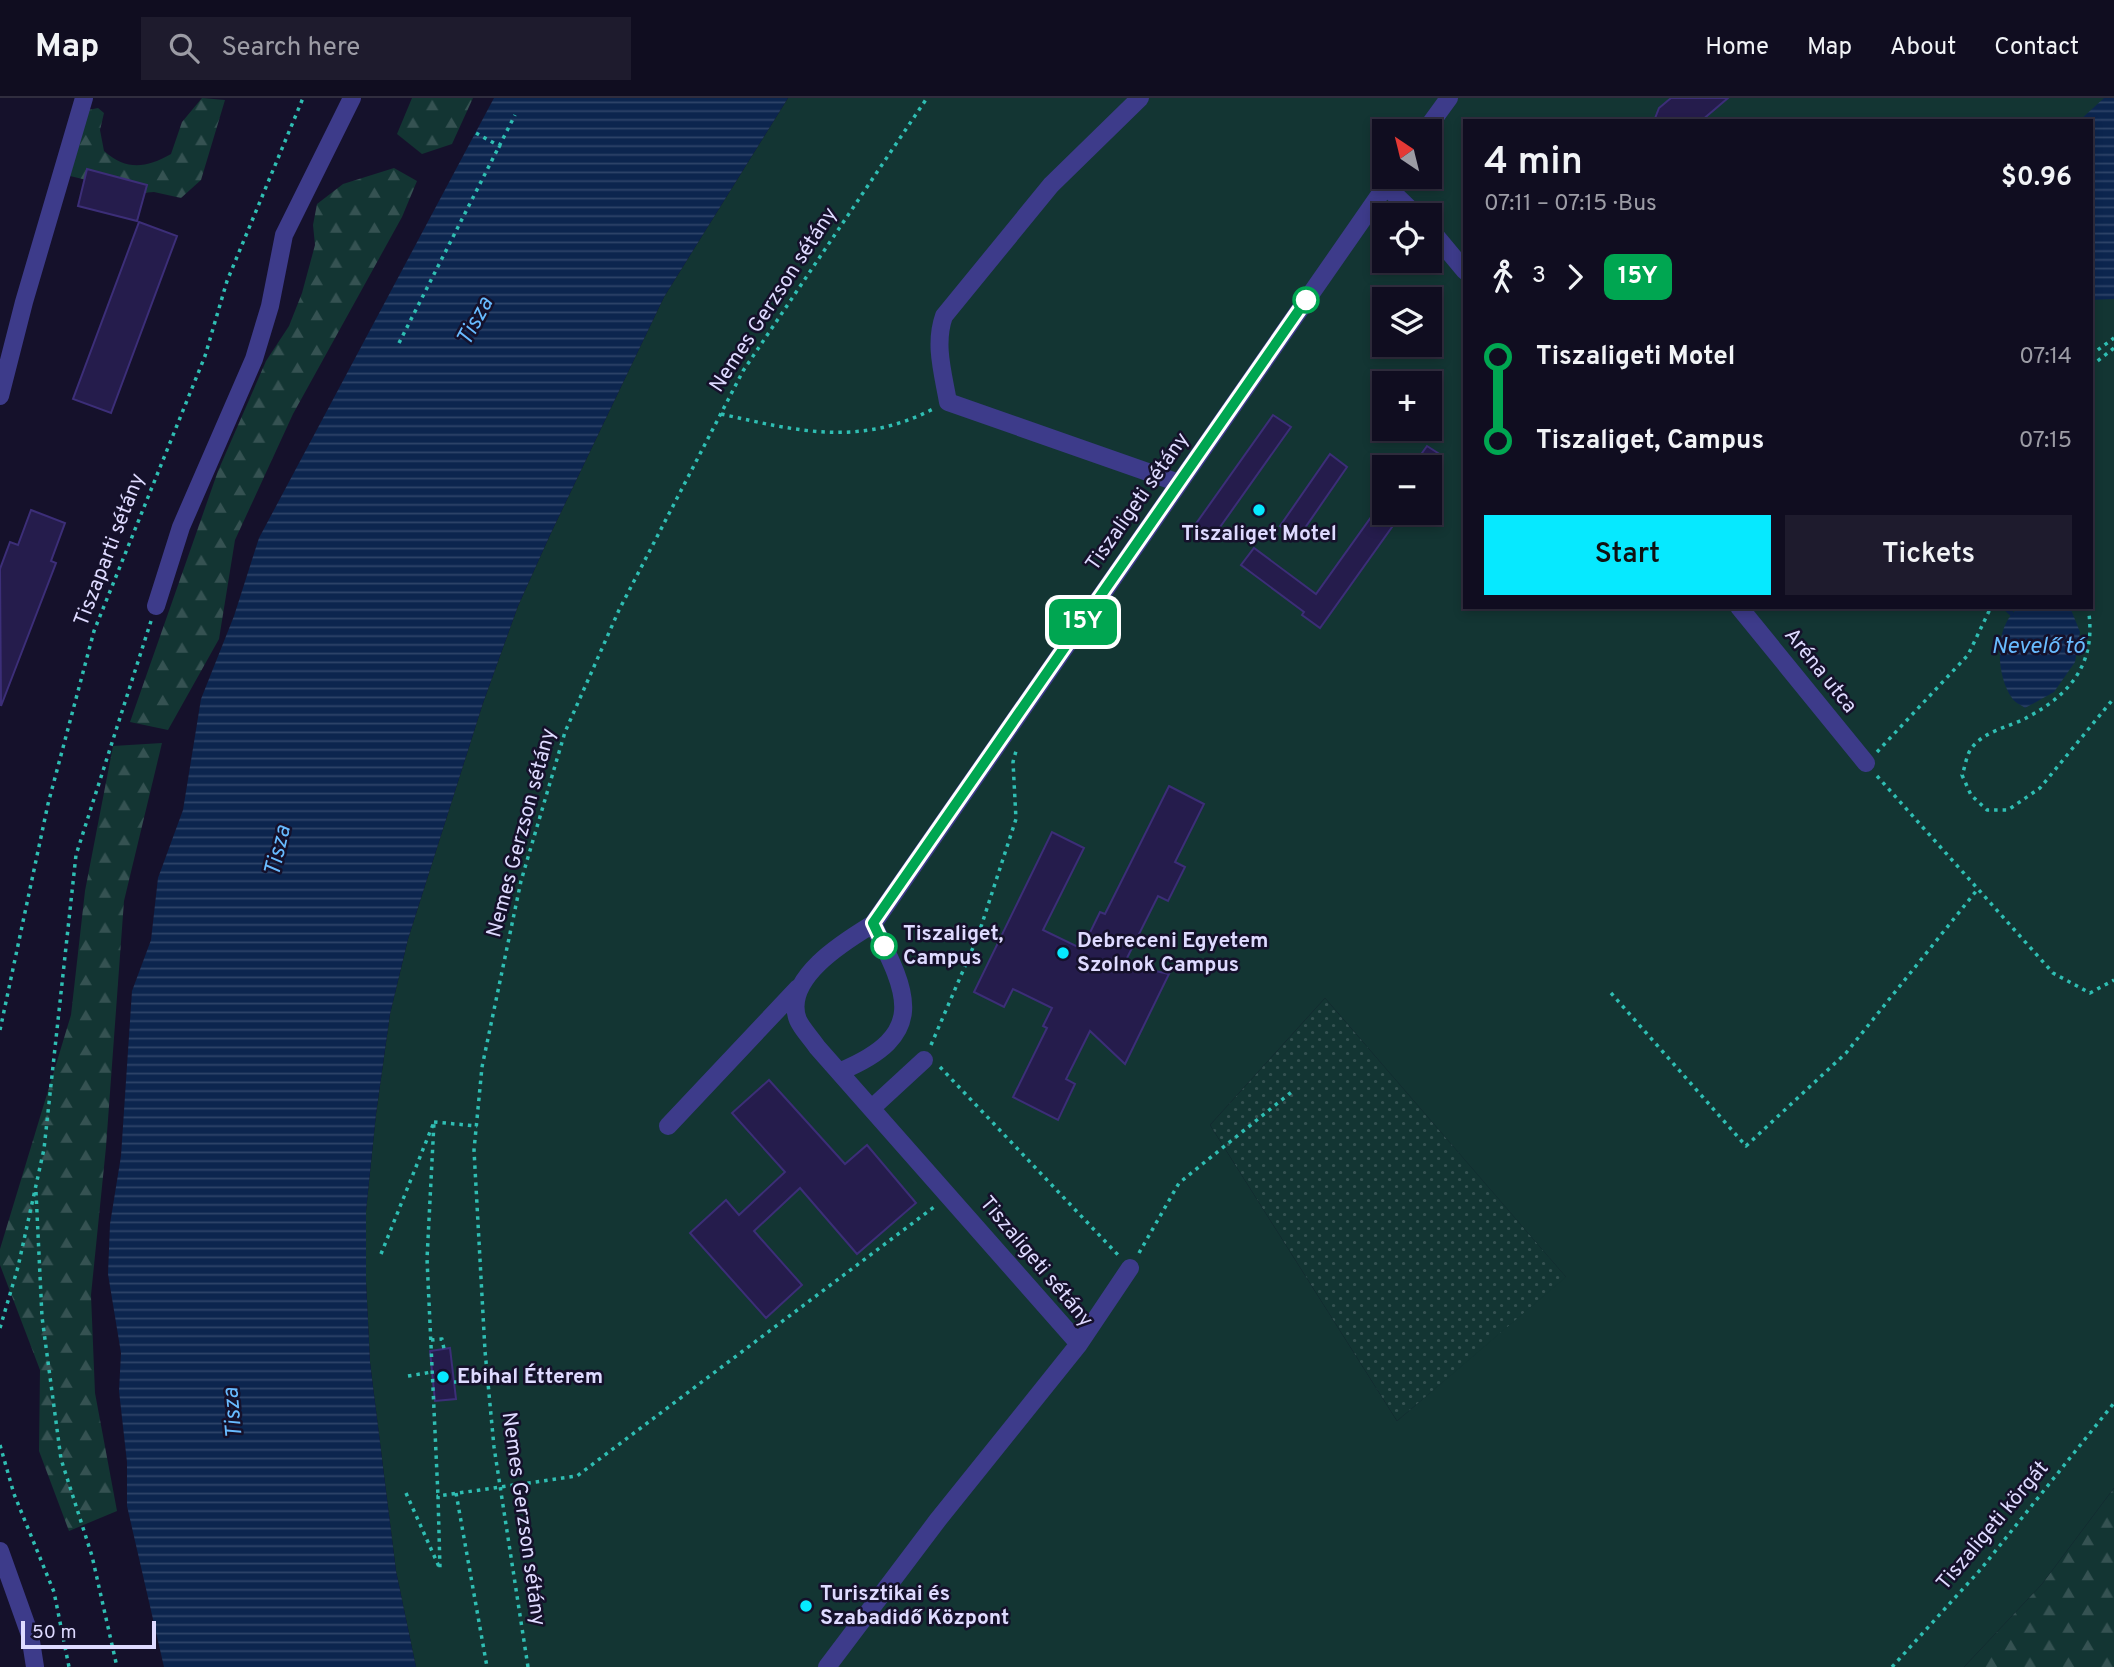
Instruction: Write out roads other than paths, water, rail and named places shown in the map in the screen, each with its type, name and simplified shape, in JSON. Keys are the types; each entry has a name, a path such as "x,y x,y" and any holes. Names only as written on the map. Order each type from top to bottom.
{"street":[{"path":"0,396 24,302 83,98"},
{"path":"156,606 181,527 254,359 270,306 284,235 352,98"},
{"path":"1140,98 1051,185 944,316 938,333 948,402 1179,483"},
{"path":"1434,119 1449,98"},
{"name":"Tiszaligeti sétány","path":"667,1126 831,951 873,923 1383,189"},
{"path":"1395,189 1406,203"},
{"path":"1442,243 1463,269"},
{"name":"Aréna utca","path":"1741,609 1866,763"},
{"path":"841,1071 874,1057 897,1032 905,1000 895,969 873,923"},
{"name":"Tiszaligeti sétány","path":"798,988 797,1018 817,1047 873,1107 1079,1344 937,1521 827,1667"},
{"path":"873,1107 926,1057"},
{"path":"1079,1344 1130,1268"},
{"path":"0,1551 30,1635 35,1667"}],"water":[{"name":"Tisza","path":"494,98 788,98 664,297 518,606 483,703 408,939 390,1014 366,1211 366,1281 370,1362 396,1571 416,1667 164,1667 127,1506 127,1462 119,1391 121,1353 108,1274 110,1224 121,1156 132,991 151,940 158,878 183,810 201,699 234,616 259,538"},
{"path":"2104,98 2114,98 2114,299 2093,300 2093,119 2081,119"},
{"name":"Nevelő tó","path":"2018,609 2071,609 2080,632 2075,662 2054,692 2025,708 2013,699 2006,688 2000,663 2002,636 2011,615"}],"waterway":[{"path":"2007,609 2011,613"}],"place":[{"name":"Tiszaliget Motel","path":"1259,510"},
{"name":"Tiszaliget, Campus","path":"884,946"},
{"name":"Debreceni Egyetem Szolnok Campus","path":"1063,953"},
{"name":"Ebihal Étterem","path":"443,1377"},
{"name":"Turisztikai és Szabadidő Központ","path":"806,1606"}]}
